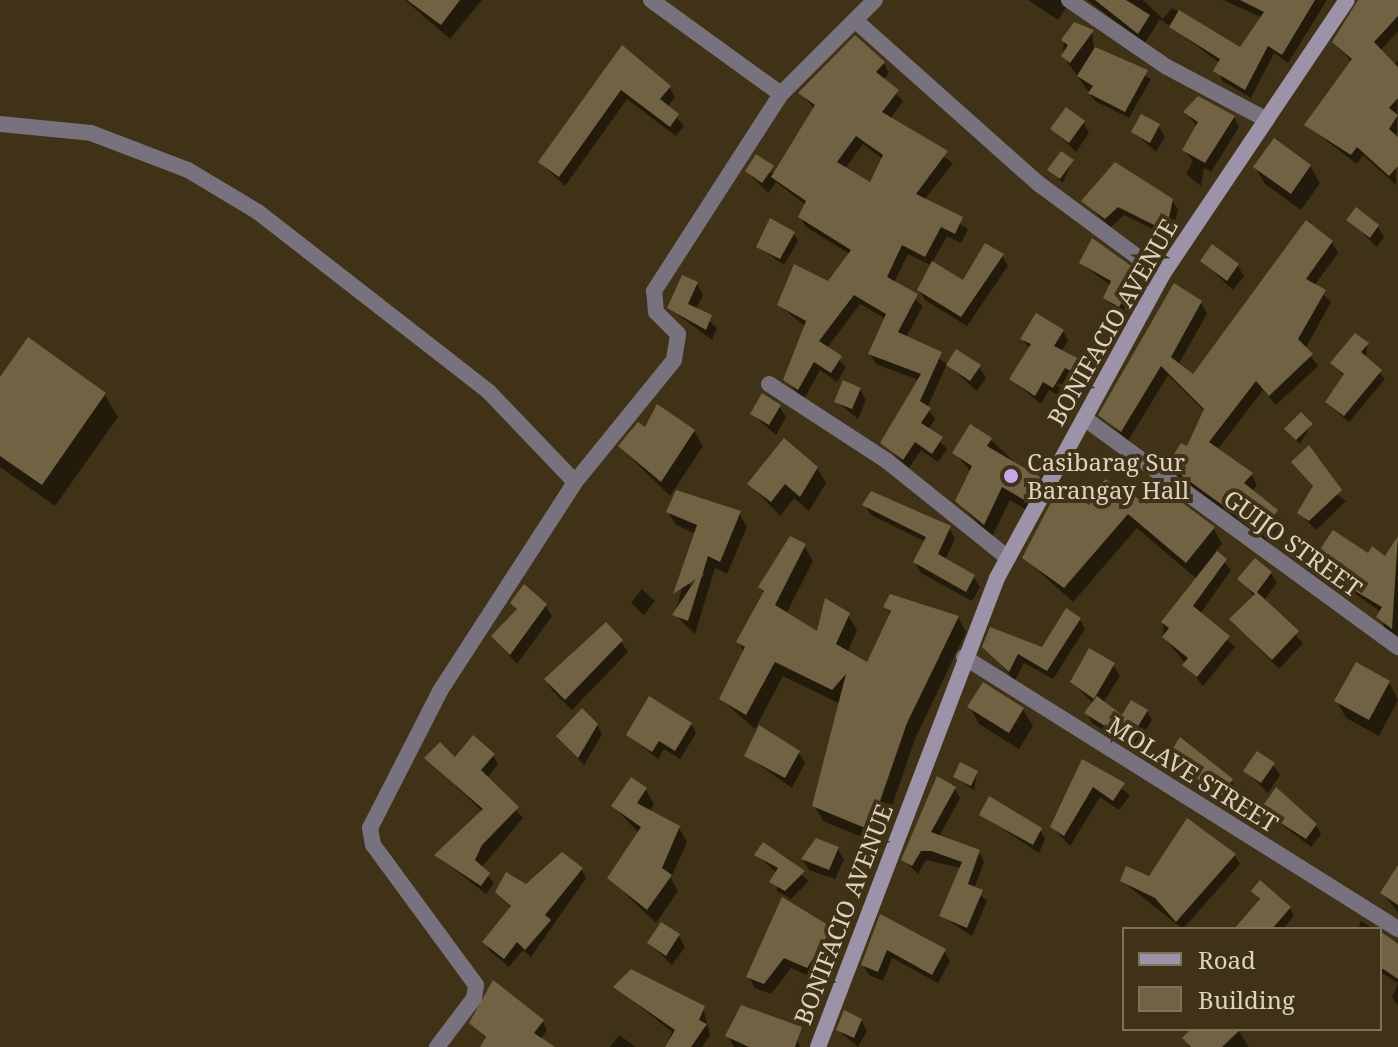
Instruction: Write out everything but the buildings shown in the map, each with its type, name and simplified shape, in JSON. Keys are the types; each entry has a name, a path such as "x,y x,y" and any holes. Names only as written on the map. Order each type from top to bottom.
{"street":[{"path":"651,0 781,94"},
{"path":"437,1047 476,985 373,845 370,828 440,691 575,482 674,360 678,334 656,312 654,291 781,94 857,22 875,0"},
{"path":"1069,0 1167,67 1267,120"},
{"name":"BONIFACIO AVENUE","path":"818,1047 964,657 1008,558 1162,275 1347,0"},
{"path":"857,22 1039,184 1162,275"},
{"path":"0,124 91,133 188,170 258,212 489,392 575,482"},
{"path":"769,384 887,461 1008,558"},
{"name":"GUIJO STREET","path":"1084,418 1398,647"},
{"name":"MOLAVE STREET","path":"964,657 1398,929"}],"place":[{"name":"Casibarag Sur Barangay Hall","path":"1011,476"}]}
